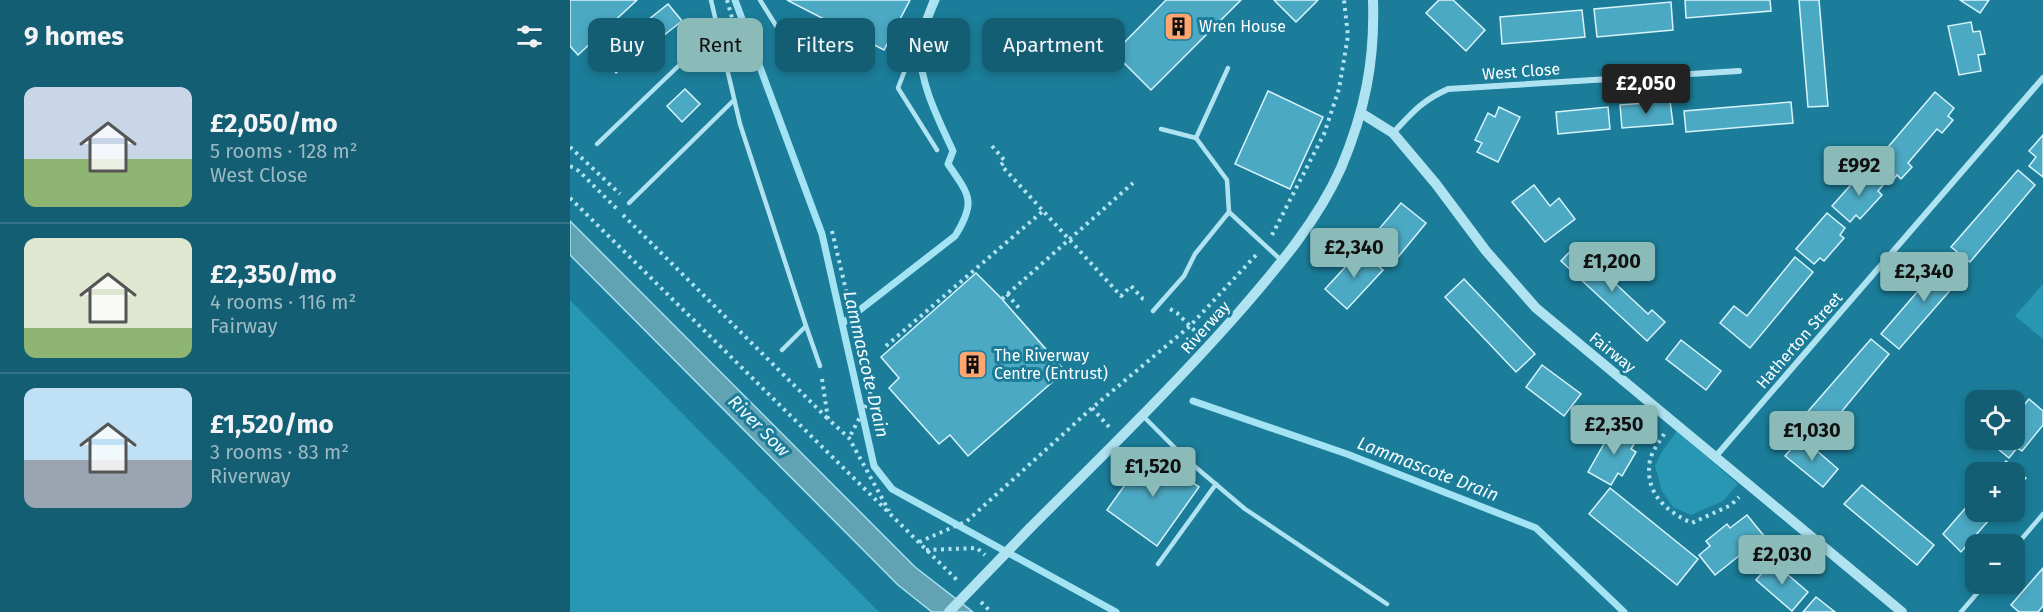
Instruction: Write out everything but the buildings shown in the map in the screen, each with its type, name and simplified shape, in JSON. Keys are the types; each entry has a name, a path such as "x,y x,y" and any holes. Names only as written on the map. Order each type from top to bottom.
{"street":[{"name":"Riverway","path":"949,612 1209,346 1283,262 1302,235 1341,169 1361,113 1371,67 1374,35 1373,0"},
{"name":"West Close","path":"1393,133 1418,106 1430,97 1448,89 1739,71"},
{"name":"Hatherton Street","path":"1716,456 2043,78"},
{"name":"Fairway","path":"1361,113 1393,133 1436,184 1486,251 1536,308 1902,612"}],"lane":[{"path":"711,0 715,18"},
{"path":"760,0 775,24"},
{"path":"932,0 897,88 937,150"},
{"path":"597,144 677,67"},
{"path":"1196,138 1228,68"},
{"path":"727,72 744,135 820,366"},
{"path":"629,203 734,100"},
{"path":"1153,311 1184,276 1195,254 1229,212 1227,180 1196,138 1161,129"},
{"path":"1229,212 1283,262"},
{"path":"782,350 806,326"},
{"path":"1142,415 1186,459 1245,509 1387,604"},
{"path":"1158,564 1216,484"},
{"path":"2025,535 2043,514"},
{"path":"1961,612 1976,594"}],"path":[{"path":"992,146 1005,161 1000,165 1121,296 1131,286 1143,299 1160,303 1177,313 1209,346"},
{"path":"570,147 629,203"},
{"path":"570,166 579,171 849,438 892,516"},
{"path":"1002,298 1132,183"},
{"path":"570,198 926,550 977,548 993,565"},
{"path":"886,346 1043,211"},
{"path":"832,231 871,396 849,438"},
{"path":"1007,294 1019,308"},
{"path":"820,366 828,419"},
{"path":"919,542 967,521 1092,408 1120,438"},
{"path":"1672,420 1650,458 1651,480 1658,499 1673,514 1692,523 1731,505 1751,486"}],"shaded area":[{"path":"2043,284 2043,339 2015,316"},
{"path":"570,300 879,612 570,612"},
{"path":"1677,431 1738,484 1723,501 1691,515 1673,507 1662,491 1655,466 1661,453"}],"water":[{"name":"River Sow","path":"570,221 915,567 973,612 932,612 898,585 570,255"}],"waterway":[{"name":"Lammascote Drain","path":"735,0 822,234 874,466 892,489 1116,612"},
{"path":"843,323 955,236 966,214 968,198 948,164 953,151 930,99 920,57 922,38 936,0"},
{"name":"Lammascote Drain","path":"1193,401 1347,454 1536,528 1624,612"}],"place":[{"name":"Wren House","path":"1178,26"},
{"name":"The Riverway Centre (Entrust)","path":"973,364"}]}
